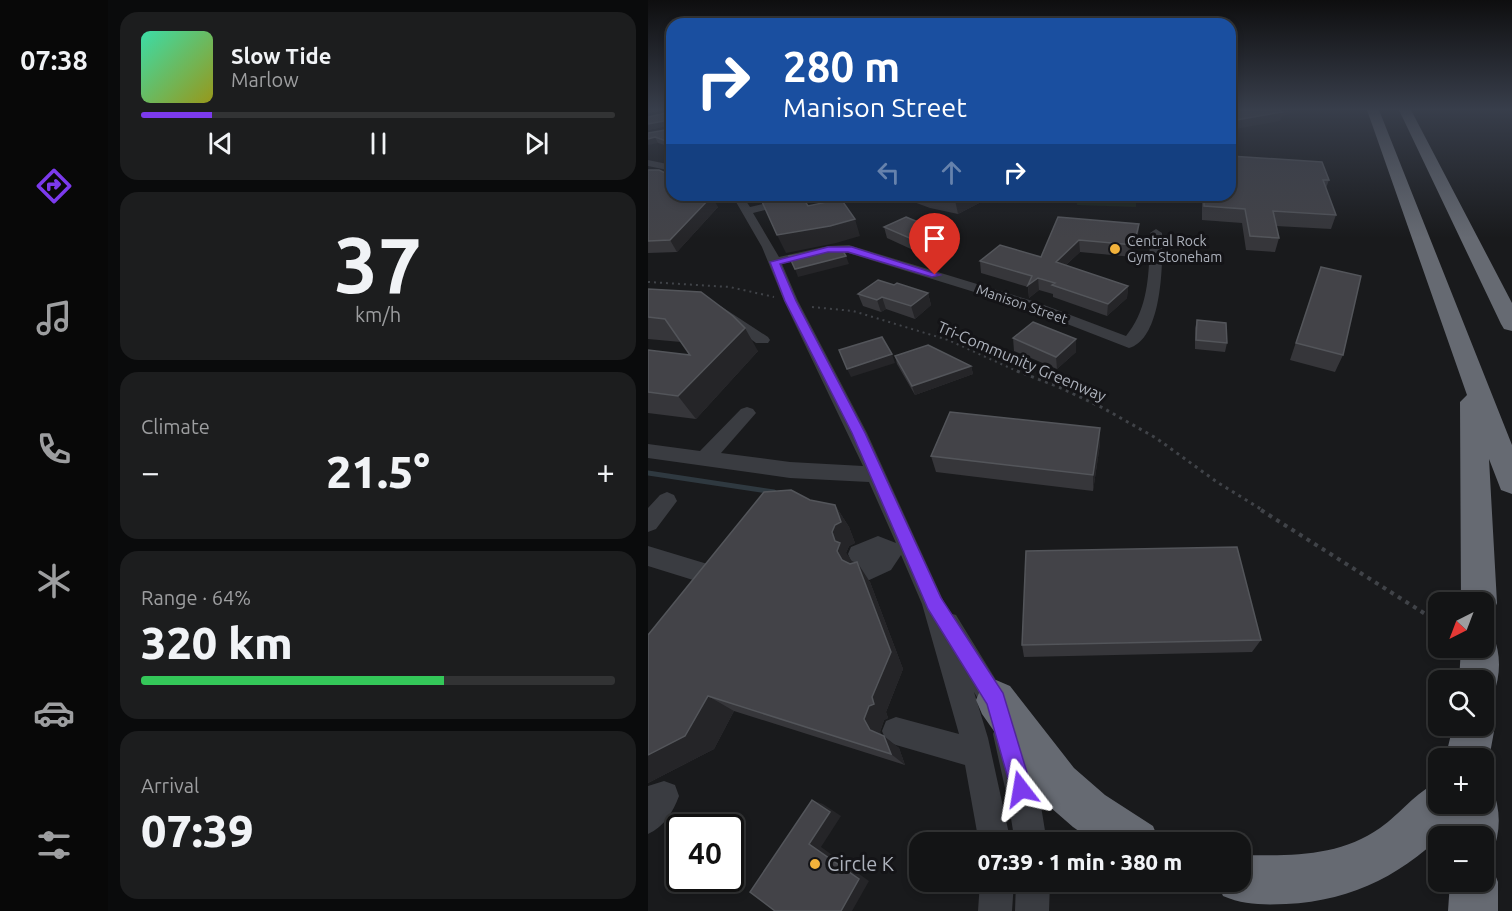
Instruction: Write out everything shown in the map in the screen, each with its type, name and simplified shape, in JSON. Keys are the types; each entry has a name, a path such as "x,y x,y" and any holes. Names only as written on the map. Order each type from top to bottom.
{"highway":[{"path":"1389,153 1512,482"},
{"path":"1426,153 1512,324"},
{"path":"1472,376 1479,592"},
{"path":"996,700 1058,784 1089,811 1120,832"},
{"path":"1251,880 1281,881 1331,875 1360,866 1388,852 1406,839 1431,814"},
{"path":"1473,911 1474,892"}],"street":[{"path":"648,163 666,167"},
{"path":"741,201 775,262 790,301 858,433 876,474 899,548 996,700 1026,806 1030,832"},
{"path":"747,211 790,201"},
{"name":"Manison Street","path":"775,262 828,250 849,249 1031,305 1129,343 1150,313 1153,298 1155,233"},
{"path":"705,308 720,309 762,340"},
{"path":"705,458 747,412"},
{"path":"648,451 790,471 876,474"},
{"path":"648,523 667,501"},
{"path":"862,562 883,563 899,548"},
{"path":"648,556 706,573"},
{"path":"934,604 977,754 994,832"},
{"path":"896,731 977,754"},
{"path":"648,801 664,796 648,818"},
{"path":"995,911 996,892"},
{"path":"1032,911 1033,892"}],"path":[{"name":"Tri-Community Greenway","path":"648,282 730,287 818,308 853,311 948,340 1011,369 1059,387 1103,408 1156,438 1217,482 1428,616"}],"shaded area":[{"path":"1077,201 1136,201 1136,207 1077,205"}],"building":[{"path":"1236,156 1322,162 1329,180 1323,180 1336,215 1273,211 1279,238 1250,236 1245,209 1204,206 1204,201 1236,201"},
{"path":"648,170 659,170 666,173 666,201 707,201 670,240 648,241"},
{"path":"762,201 805,201 808,206 842,201 855,219 830,226 777,235"},
{"path":"906,217 952,236 935,244 926,240 921,243 884,227"},
{"path":"1058,217 1139,224 1134,245 1079,240 1056,262 1128,286 1108,304 1038,278 1028,285 1032,276 980,261 1000,245 1041,257"},
{"path":"841,248 846,256 795,269 789,256"},
{"path":"1321,267 1361,276 1343,355 1296,343"},
{"path":"878,280 894,285 897,283 928,293 911,306 882,297 877,300 858,294"},
{"path":"648,289 701,292 745,328 678,396 648,392 648,350 690,355 665,319 648,317"},
{"path":"1197,320 1226,323 1227,343 1196,340"},
{"path":"1033,322 1076,339 1056,357 1013,338"},
{"path":"882,337 892,354 847,369 839,350"},
{"path":"928,345 971,366 912,386 895,356"},
{"path":"950,412 1100,428 1093,475 931,456"},
{"path":"791,490 810,500 835,505 841,522 835,525 832,532 835,541 840,543 837,551 842,560 850,564 857,562 891,652 872,697 874,704 869,706 864,719 870,730 884,736 891,754 708,696 685,736 648,755 648,635 764,492"},
{"path":"1237,547 1261,640 1022,645 1026,551"},
{"name":"Circle K","path":"812,800 830,812 809,844 859,879 841,911 775,911 750,892"}],"waterway":[{"path":"648,473 774,492"}],"place":[{"name":"Central Rock Gym Stoneham","path":"1115,249"},
{"name":"Circle K","path":"815,864"}],"route":[{"path":"935,275 849,249 828,250 775,262 790,301 798,312 858,433 934,604 996,700 1021,789"}]}
